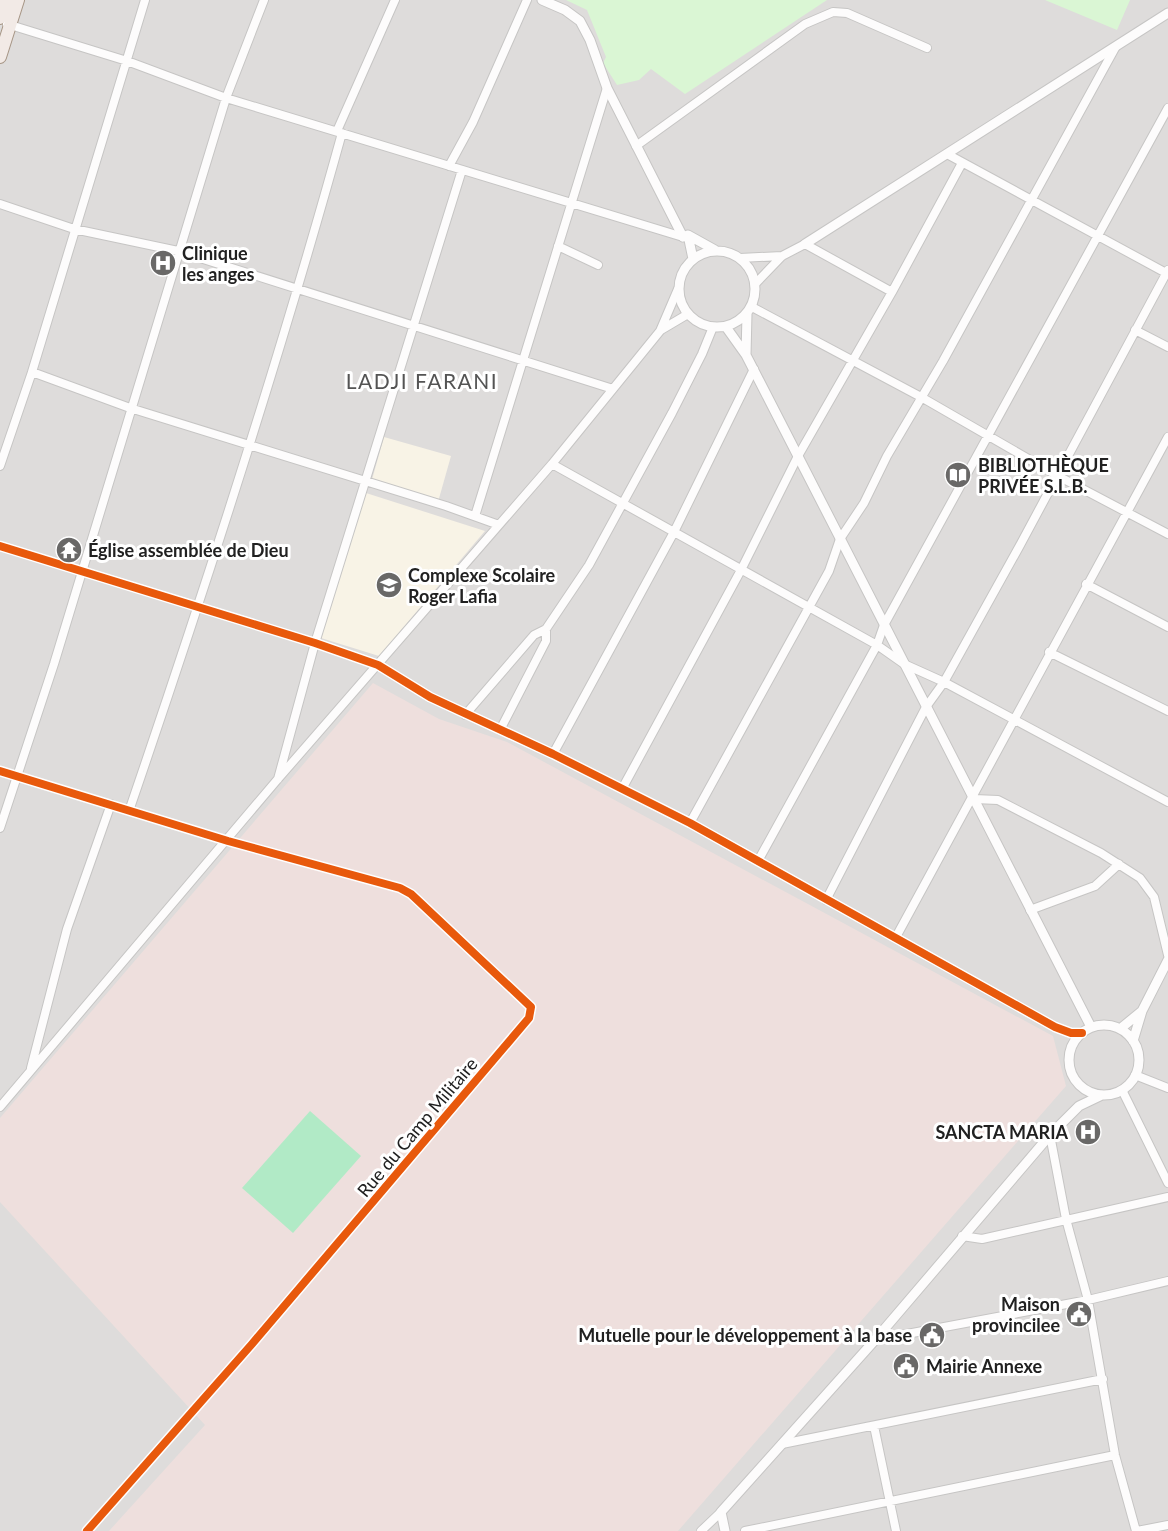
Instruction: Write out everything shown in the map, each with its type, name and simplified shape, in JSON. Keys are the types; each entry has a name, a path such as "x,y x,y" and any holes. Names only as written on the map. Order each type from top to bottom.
{"main road":[{"path":"0,57 6,0"},
{"path":"3,21 18,0"}],"street":[{"path":"0,466 4,439 32,372 146,0"},
{"path":"0,828 54,664 226,98 264,0"},
{"path":"129,811 199,607 298,291 340,132 395,0"},
{"path":"449,166 473,123 527,0"},
{"path":"542,0 565,10 580,21 590,40 607,88 685,236 693,259"},
{"path":"636,146 805,24 833,12 859,17 927,48"},
{"path":"746,355 749,310 756,283 782,256 805,244 1168,13"},
{"path":"3,21 127,61 226,98 571,205 685,236 715,250 728,252 740,258 747,265 756,283"},
{"path":"690,823 829,571 840,539 864,503 1115,47"},
{"path":"475,516 607,88"},
{"path":"758,861 877,645 884,625 1168,108"},
{"path":"826,900 926,706 944,682 1168,272 946,154"},
{"path":"622,789 741,570 798,456 892,292 962,163"},
{"path":"278,780 315,643 462,170"},
{"path":"0,204 74,229 178,251 298,291 525,359 613,389"},
{"path":"805,244 892,292"},
{"path":"558,246 598,265"},
{"path":"0,1107 278,780 552,464 660,331 678,289 680,277 693,259 715,250"},
{"path":"740,258 782,256"},
{"path":"678,289 681,302 688,314 699,323 712,327 726,327 749,310"},
{"path":"749,310 921,397 1058,476 1168,534"},
{"path":"660,331 688,314"},
{"path":"465,715 534,634 546,629 589,565 702,354 712,327"},
{"path":"726,327 754,369 1091,1027"},
{"path":"1135,330 1168,347"},
{"path":"553,754 674,532 754,369"},
{"path":"32,372 130,408 498,525"},
{"path":"896,938 973,798 1049,652 1168,437"},
{"path":"552,464 877,645 904,664 944,682 1168,802"},
{"path":"0,546 315,643 378,666 465,715 553,754 690,823 1055,1027 1071,1033 1082,1032 1100,1025 1120,1029 1133,1041 1139,1058 1135,1076 1122,1090 1102,1095 1079,1106 1050,1135 875,1340 721,1512 701,1531"},
{"path":"1086,584 1168,627"},
{"path":"500,730 546,641 546,629"},
{"path":"1049,652 1168,711"},
{"path":"0,771 228,841"},
{"path":"973,798 998,800 1119,864 1140,878 1149,888 1158,910 1168,958 1142,1011 1133,1041"},
{"path":"30,1072 67,929 111,804"},
{"name":"Rue du Camp Militaire","path":"87,1531 252,1344 529,1018 531,1007 524,999 411,894 400,888 228,841"},
{"path":"1030,910 1095,886 1119,864"},
{"path":"1120,1029 1142,1011"},
{"path":"1055,1027 1070,1050 1070,1069 1080,1086 1079,1106"},
{"path":"1070,1050 1082,1032"},
{"path":"1135,1076 1168,1088"},
{"path":"1080,1086 1102,1095"},
{"path":"1122,1090 1165,1170 1168,1183"},
{"path":"1050,1135 1066,1219 1088,1300 1115,1455 1137,1531 1168,1525"},
{"path":"962,1236 982,1239 1168,1197"},
{"path":"875,1340 1088,1300 1168,1281"},
{"path":"782,1444 1103,1379"},
{"path":"874,1426 896,1531"},
{"path":"745,1531 1115,1455"},
{"path":"721,1512 725,1531"}],"shaded area":[{"path":"0,0 1168,0 1168,1531 0,1531"},
{"path":"384,437 451,456 438,502 371,483"},
{"name":"Complexe Scolaire Roger Lafia","path":"366,493 485,531 379,656 321,638"},
{"path":"373,683 439,719 507,742 1053,1036 1066,1086 678,1531 109,1531 205,1425 0,1202 0,1118"}],"green space":[{"path":"566,0 827,0 685,94 651,69 639,80 617,85 603,63 606,57 587,10"},
{"path":"1045,0 1130,0 1117,30"},
{"path":"310,1111 361,1156 293,1233 242,1188"}],"cycle path":[{"path":"0,546 315,643 378,665 430,697 553,754 690,823 1055,1027 1071,1033 1082,1033"},
{"path":"0,771 228,841 400,888 411,894 531,1007 529,1018 252,1344 87,1531"}],"place":[{"name":"Clinique les anges","path":"163,263"},
{"name":"BIBLIOTHÈQUE PRIVÉE S.L.B.","path":"958,475"},
{"name":"Église assemblée de Dieu","path":"69,550"},
{"name":"Complexe Scolaire Roger Lafia","path":"389,585"},
{"name":"SANCTA MARIA","path":"1088,1132"},
{"name":"Maison provincilee","path":"1079,1314"},
{"name":"Mutuelle pour le développement à la base","path":"932,1335"},
{"name":"Mairie Annexe","path":"906,1366"}],"district":[{"name":"LADJI FARANI","path":"422,380"}]}
